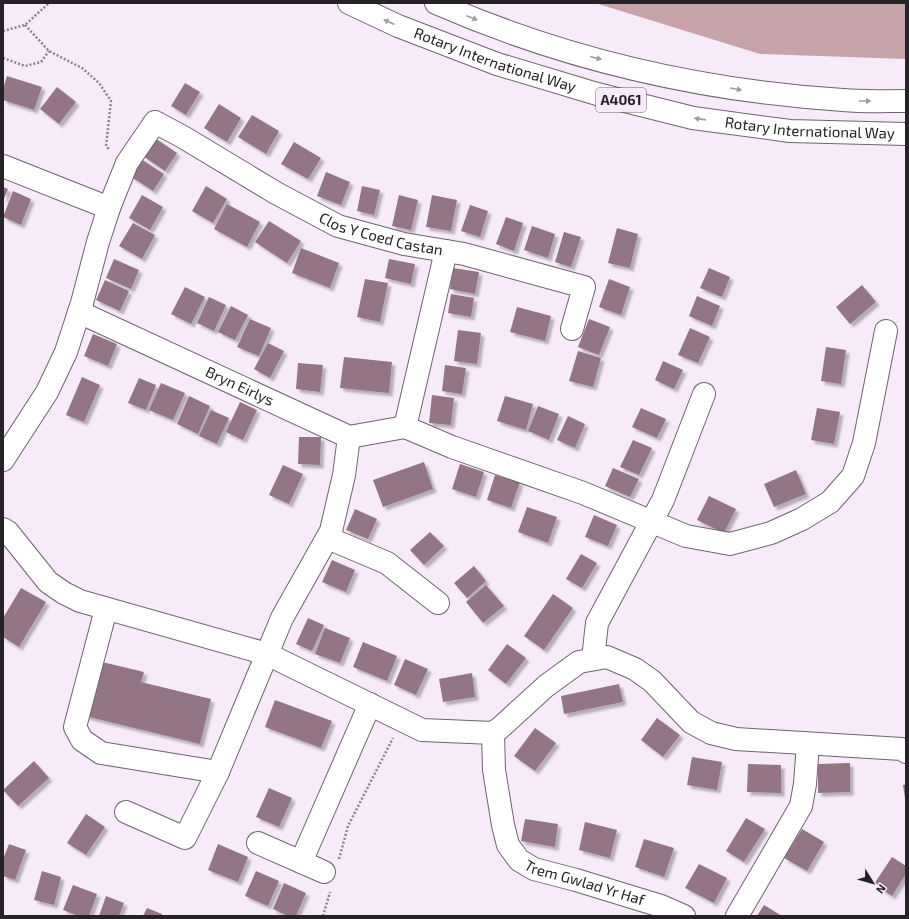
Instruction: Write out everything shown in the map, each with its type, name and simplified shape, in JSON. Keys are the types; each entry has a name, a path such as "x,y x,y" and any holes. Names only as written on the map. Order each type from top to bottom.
{"street":[{"name":"Rotary International Way","path":"349,3 398,26 497,64 597,94 693,118 790,131 906,134"},
{"name":"Rotary International Way","path":"436,3 472,19 557,48 658,75 760,93 844,100 906,101"},
{"name":"Clos Y Coed Castan","path":"127,163 155,122 183,137 276,193 338,226 404,244 464,254 584,287 572,329"},
{"path":"5,452 47,392 66,352 79,312 98,242 109,208 127,163"},
{"path":"3,166 109,208"},
{"path":"405,427 446,251"},
{"name":"Bryn Eirlys","path":"79,312 349,437"},
{"path":"126,812 185,838 218,772 282,618 331,531 344,475 349,437 405,427 452,447 583,493 686,536 730,544 771,533 802,519 830,502 853,476 864,443 886,332"},
{"path":"593,659 597,624 663,500 704,394"},
{"path":"3,529 8,532 48,582 64,593 80,601 267,654 422,730 492,733 500,728 546,686 579,662 607,657 635,669 652,681 691,722 711,733 736,739 902,750 906,752"},
{"path":"328,538 387,563 438,603"},
{"path":"106,609 75,727 82,740 101,753 218,772"},
{"path":"301,862 370,704"},
{"name":"Trem Gwlad Yr Haf","path":"492,733 494,770 503,825 508,845 519,860 534,869 661,906 684,916"},
{"path":"737,916 801,806 805,784 808,744"},
{"path":"258,843 331,874"}],"path":[{"path":"3,32 25,25 49,3"},
{"path":"25,25 49,51 82,68 99,83 111,101 106,146 127,163"},
{"path":"3,58 25,66 41,62 49,51"},
{"path":"323,916 331,874 348,826 402,720"}],"shaded area":[{"path":"595,3 906,3 906,59 760,54"}],"building":[{"path":"7,76 42,87 34,110 3,100 3,89"},
{"path":"185,83 200,92 186,115 171,106"},
{"path":"57,87 76,102 59,124 40,109"},
{"path":"219,104 241,118 227,142 204,128"},
{"path":"252,115 279,131 266,154 238,137"},
{"path":"155,138 177,153 165,171 143,156"},
{"path":"294,142 321,158 308,179 281,164"},
{"path":"141,159 164,174 153,191 130,176"},
{"path":"326,172 350,182 341,205 317,196"},
{"path":"206,186 227,199 213,223 192,211"},
{"path":"362,186 380,190 374,215 357,211"},
{"path":"3,187 8,189 3,201"},
{"path":"13,191 31,199 21,225 3,217"},
{"path":"142,195 163,207 150,230 129,218"},
{"path":"399,195 418,200 411,230 392,226"},
{"path":"432,195 457,200 451,231 426,227"},
{"path":"227,204 260,222 247,247 214,229"},
{"path":"470,205 488,211 480,237 461,231"},
{"path":"506,217 523,223 514,251 496,244"},
{"path":"269,221 301,241 287,263 255,242"},
{"path":"133,223 155,235 142,259 119,246"},
{"path":"532,226 555,234 548,258 524,250"},
{"path":"617,228 638,234 630,268 608,263"},
{"path":"564,232 581,237 571,267 555,262"},
{"path":"301,248 339,263 330,288 292,273"},
{"path":"114,259 139,270 131,289 106,278"},
{"path":"389,259 415,264 411,284 385,278"},
{"path":"453,268 479,272 475,294 450,289"},
{"path":"709,268 730,277 722,297 700,288"},
{"path":"365,279 388,283 380,322 357,317"},
{"path":"609,279 630,287 621,315 599,307"},
{"path":"105,280 129,291 120,311 96,300"},
{"path":"862,285 876,302 850,324 836,307"},
{"path":"185,287 205,297 191,324 171,314"},
{"path":"451,294 474,298 471,317 448,313"},
{"path":"697,296 720,306 712,326 689,316"},
{"path":"209,297 226,305 214,331 197,323"},
{"path":"231,306 248,315 235,340 218,332"},
{"path":"517,307 551,316 545,341 510,332"},
{"path":"250,319 271,328 259,356 237,347"},
{"path":"589,319 610,327 599,355 578,347"},
{"path":"690,328 710,337 698,363 678,355"},
{"path":"458,330 481,333 477,364 454,361"},
{"path":"93,334 117,344 108,366 84,356"},
{"path":"268,343 284,351 270,378 254,369"},
{"path":"826,347 846,350 841,384 821,381"},
{"path":"578,351 601,358 593,387 569,381"},
{"path":"344,357 392,362 389,393 340,388"},
{"path":"663,361 683,370 674,389 655,380"},
{"path":"298,363 323,365 320,392 296,389"},
{"path":"445,365 466,368 462,394 442,391"},
{"path":"82,377 100,385 84,422 66,415"},
{"path":"139,378 156,385 146,410 128,403"},
{"path":"161,383 185,393 173,420 149,410"},
{"path":"432,395 454,398 451,425 429,423"},
{"path":"189,396 210,406 198,434 177,424"},
{"path":"505,396 533,404 526,430 497,421"},
{"path":"240,402 257,410 243,440 226,432"},
{"path":"538,406 559,414 549,440 528,431"},
{"path":"641,408 666,419 657,438 632,427"},
{"path":"817,408 840,412 834,444 811,440"},
{"path":"211,410 229,418 217,444 199,436"},
{"path":"568,416 585,424 575,448 557,440"},
{"path":"299,437 321,437 320,465 298,464"},
{"path":"633,440 652,448 639,475 620,467"},
{"path":"424,462 433,489 383,507 373,480"},
{"path":"460,464 484,472 476,497 452,489"},
{"path":"283,465 303,474 289,504 269,495"},
{"path":"613,468 639,479 630,497 605,486"},
{"path":"796,470 806,494 774,507 764,484"},
{"path":"495,475 520,482 511,508 487,500"},
{"path":"709,496 736,509 724,533 697,520"},
{"path":"527,507 557,517 548,543 518,532"},
{"path":"355,509 377,519 368,539 346,530"},
{"path":"594,515 617,525 608,546 585,537"},
{"path":"430,532 444,546 424,565 410,550"},
{"path":"581,554 597,563 582,588 566,579"},
{"path":"332,560 355,570 346,592 322,582"},
{"path":"474,566 486,581 467,598 454,583"},
{"path":"486,585 504,606 483,623 466,602"},
{"path":"21,588 46,602 19,647 3,637 3,618"},
{"path":"553,594 573,608 544,650 524,636"},
{"path":"308,618 324,625 312,651 296,644"},
{"path":"325,628 350,638 340,663 315,654"},
{"path":"363,642 397,656 387,681 353,667"},
{"path":"507,644 526,658 506,684 488,670"},
{"path":"405,659 428,669 416,695 394,685"},
{"path":"98,661 144,672 141,682 211,699 200,744 85,716"},
{"path":"472,673 475,697 443,702 439,679"},
{"path":"619,684 623,702 564,714 561,696"},
{"path":"275,700 332,721 321,748 265,727"},
{"path":"657,718 680,735 663,757 641,740"},
{"path":"535,728 556,743 535,771 514,756"},
{"path":"692,757 722,762 717,790 687,785"},
{"path":"34,761 49,778 18,806 3,790"},
{"path":"850,763 850,792 818,793 818,764"},
{"path":"748,764 781,765 781,793 747,792"},
{"path":"906,784 906,798 905,798 903,785"},
{"path":"269,788 292,798 279,827 256,817"},
{"path":"86,814 105,827 86,855 67,843"},
{"path":"746,818 765,829 744,862 726,851"},
{"path":"525,819 558,824 555,847 521,841"},
{"path":"585,822 617,830 610,858 579,850"},
{"path":"802,829 824,842 807,871 784,858"},
{"path":"644,839 674,848 664,877 635,867"},
{"path":"9,844 26,850 15,880 3,876 3,859"},
{"path":"218,844 248,857 238,882 208,870"},
{"path":"892,857 906,866 906,874 892,896 874,884"},
{"path":"699,864 727,878 714,903 685,888"},
{"path":"42,871 61,877 54,905 34,900"},
{"path":"256,871 279,881 268,906 245,896"},
{"path":"284,883 306,893 296,916 288,916 273,909"},
{"path":"73,885 97,894 89,916 79,916 63,910"},
{"path":"106,896 124,903 119,916 99,916"},
{"path":"764,905 782,916 757,916"},
{"path":"147,908 162,914 162,916 143,916"}]}
